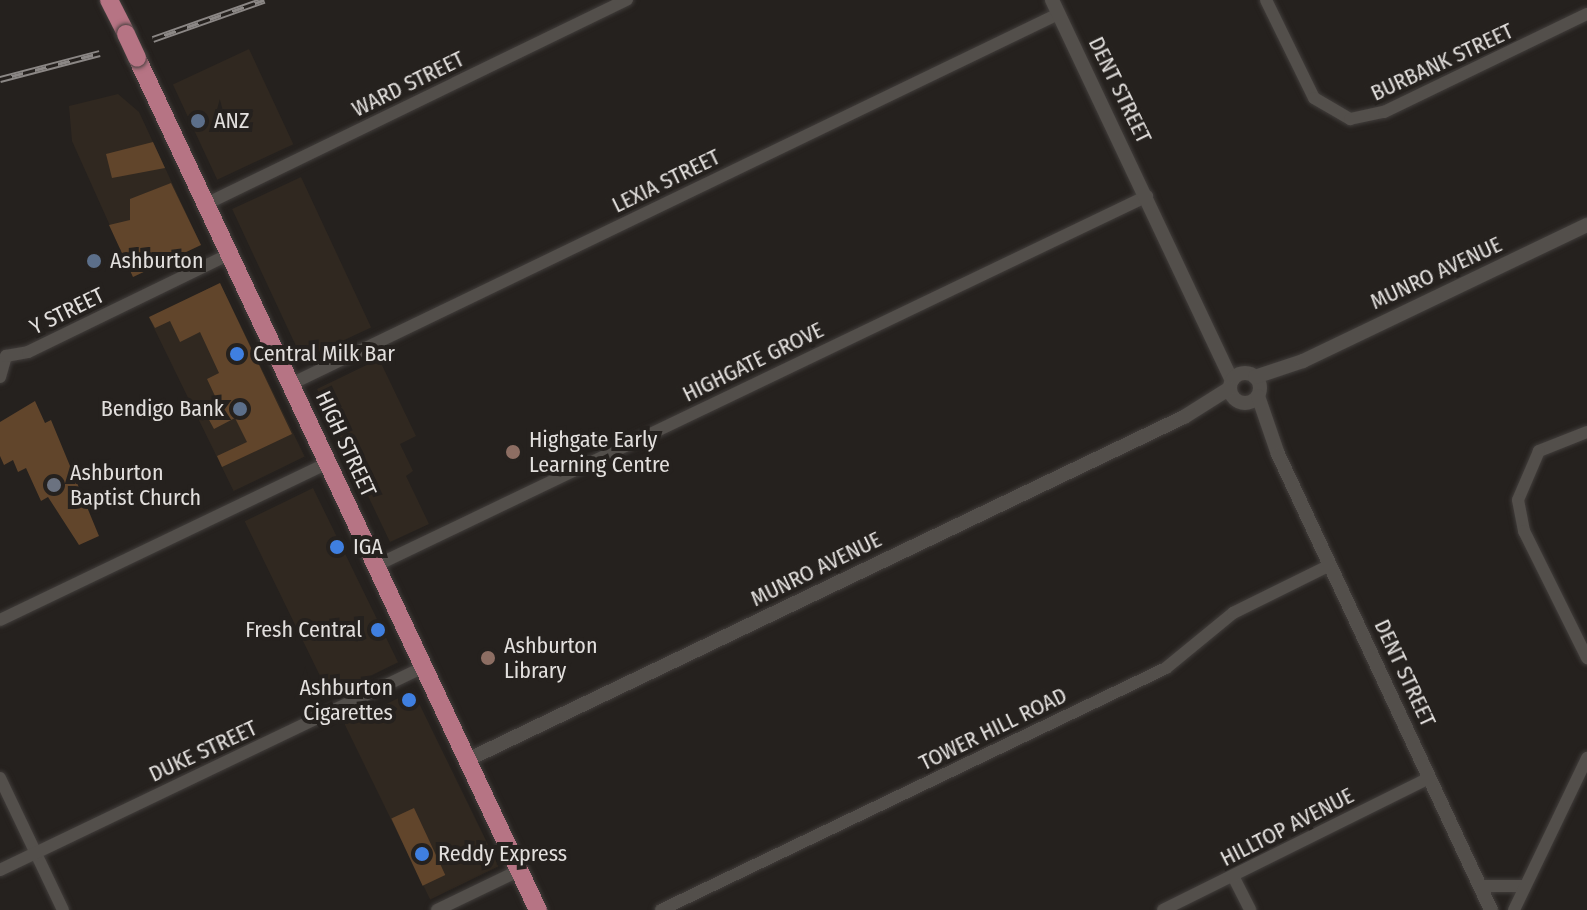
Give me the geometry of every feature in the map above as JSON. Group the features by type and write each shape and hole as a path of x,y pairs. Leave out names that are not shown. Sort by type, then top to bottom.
{"main road":[{"name":"HIGH STREET","path":"110,0 538,910"}],"street":[{"name":"WARD STREET","path":"206,204 627,0"},
{"name":"BURBANK STREET","path":"1266,0 1314,98 1340,117 1372,117 1587,14"},
{"name":"DENT STREET","path":"1055,7 1211,328 1278,454 1491,910"},
{"name":"LEXIA STREET","path":"291,384 1055,7"},
{"name":"HIGHGATE GROVE","path":"377,565 1147,196"},
{"name":"MUNRO AVENUE","path":"467,760 1587,225"},
{"name":"Y STREET","path":"0,377 3,356 28,352 230,254"},
{"path":"1587,432 1539,451 1527,468 1518,509 1587,658"},
{"path":"0,620 328,463"},
{"name":"TOWER HILL ROAD","path":"661,910 1166,668 1233,613 1330,565"},
{"name":"DUKE STREET","path":"0,870 423,667"},
{"path":"1514,910 1587,758"},
{"path":"0,778 63,910"},
{"name":"HILLTOP AVENUE","path":"1163,910 1429,778"},
{"path":"437,910 520,870"},
{"path":"1233,876 1250,910"},
{"path":"1480,886 1525,886"}],"shaded area":[{"path":"249,49 293,144 217,180 173,84"},
{"path":"118,94 139,112 201,245 133,277 72,141 69,106"},
{"path":"301,177 371,327 302,360 232,209"},
{"path":"220,283 305,456 234,491 149,318"},
{"path":"379,359 416,436 400,444 413,471 406,476 429,524 390,542 317,389"},
{"path":"313,488 398,662 330,696 245,521"},
{"path":"413,691 498,866 430,900 345,724"}],"building":[{"path":"153,142 165,168 112,178 106,154"},
{"path":"171,183 201,245 133,277 109,225 130,220 130,199"},
{"path":"220,283 292,434 222,467 217,456 247,442 235,418 214,429 208,418 222,411 207,379 219,373 200,332 180,342 170,321 155,328 149,317"},
{"name":"Ashburton Baptist Church","path":"35,401 45,423 51,420 99,536 79,545 48,497 41,501 26,468 18,472 13,460 4,465 0,456 0,422"},
{"name":"Reddy Express","path":"414,808 445,875 423,886 391,819"}],"railway":[{"path":"153,39 264,0"},
{"path":"0,79 100,53"}],"place":[{"name":"ANZ","path":"198,121"},
{"name":"Ashburton","path":"94,261"},
{"name":"Central Milk Bar","path":"237,354"},
{"name":"Bendigo Bank","path":"240,409"},
{"name":"Highgate Early Learning Centre","path":"513,452"},
{"name":"Ashburton Baptist Church","path":"54,485"},
{"name":"IGA","path":"337,547"},
{"name":"Fresh Central","path":"378,630"},
{"name":"Ashburton Library","path":"488,658"},
{"name":"Ashburton Cigarettes","path":"409,700"},
{"name":"Reddy Express","path":"422,854"}]}
